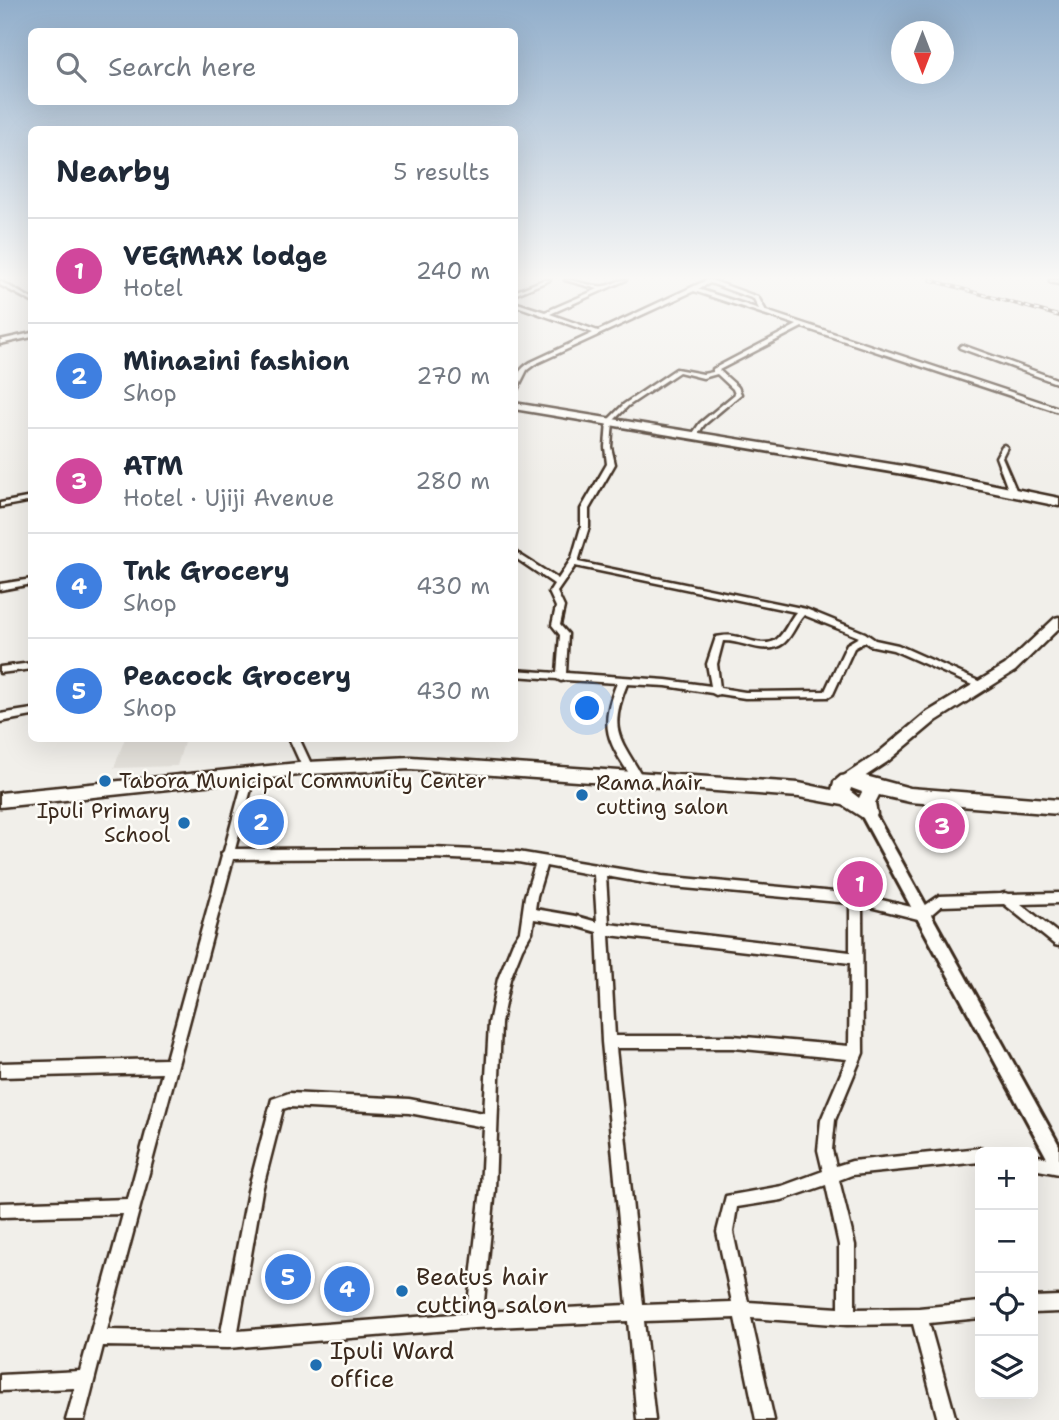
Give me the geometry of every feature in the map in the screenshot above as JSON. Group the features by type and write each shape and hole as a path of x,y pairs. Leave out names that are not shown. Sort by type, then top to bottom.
{"highway":[{"path":"518,407 1056,499"},
{"path":"0,800 308,768 411,763 637,776 800,790 844,789 868,800"},
{"path":"844,789 856,803 910,795 1059,807"}],"main road":[{"path":"844,789 931,717 1010,668 1059,621"},
{"path":"868,800 882,758"}],"street":[{"path":"518,382 524,369 570,346"},
{"path":"561,678 564,634 556,625 560,607 553,592 557,582 573,563 585,527 584,509 611,464 609,424 623,407 678,370 703,376 715,373 763,346"},
{"path":"869,346 1059,410"},
{"path":"962,347 1059,382"},
{"path":"694,436 702,424 738,394 736,388 715,373"},
{"path":"1004,447 999,457 1013,492"},
{"path":"0,505 28,500"},
{"path":"518,556 557,582"},
{"path":"573,563 803,611 877,644 895,647 982,686"},
{"path":"0,587 28,582"},
{"path":"716,692 712,664 719,639 762,645 775,644 783,639 795,618 803,611"},
{"path":"518,673 680,685 716,692 828,694 850,646 865,638"},
{"path":"0,670 28,666"},
{"path":"623,681 611,722 612,737 637,776"},
{"path":"0,718 28,713"},
{"path":"296,742 308,768"},
{"path":"75,1420 250,774"},
{"path":"868,800 922,915 1059,1165"},
{"path":"227,854 432,853 542,860 600,872 806,897 856,899 922,915"},
{"path":"474,1321 488,1189 495,1023 504,979 517,946 526,932 534,884 542,860"},
{"path":"600,872 609,1042 646,1420"},
{"path":"1005,898 1059,941"},
{"path":"922,915 939,901 1059,898"},
{"path":"847,1317 847,1245 825,1150 828,1120 856,1053 856,899"},
{"path":"530,914 576,920 604,929 857,958"},
{"path":"609,1042 733,1042 856,1053"},
{"path":"0,1070 169,1066"},
{"path":"228,1340 255,1191 277,1104 289,1100 385,1104 490,1121"},
{"path":"765,1420 744,1310 725,1232 731,1201 782,1193 832,1173 975,1155"},
{"path":"1038,1163 1059,1165"},
{"path":"0,1210 131,1206"},
{"path":"1038,1306 1059,1304"},
{"path":"97,1338 228,1340 474,1321 637,1313 744,1310 847,1317 919,1316 975,1310"},
{"path":"919,1316 947,1420"},
{"path":"0,1383 86,1379"}],"shaded area":[{"name":"Ipuli Primary School","path":"124,742 184,742 177,766 114,768"}],"place":[{"name":"Tabora Municipal Community Center","path":"105,781"},
{"name":"Rama hair cutting salon","path":"582,795"},
{"name":"Minazini fashion","path":"261,822"},
{"name":"Ipuli Primary School","path":"184,823"},
{"name":"ATM","path":"942,826"},
{"name":"VEGMAX lodge","path":"860,884"},
{"name":"Peacock Grocery","path":"288,1277"},
{"name":"Tnk Grocery","path":"347,1289"},
{"name":"Beatus hair cutting salon","path":"402,1291"},
{"name":"Ipuli Ward office","path":"316,1365"}]}
